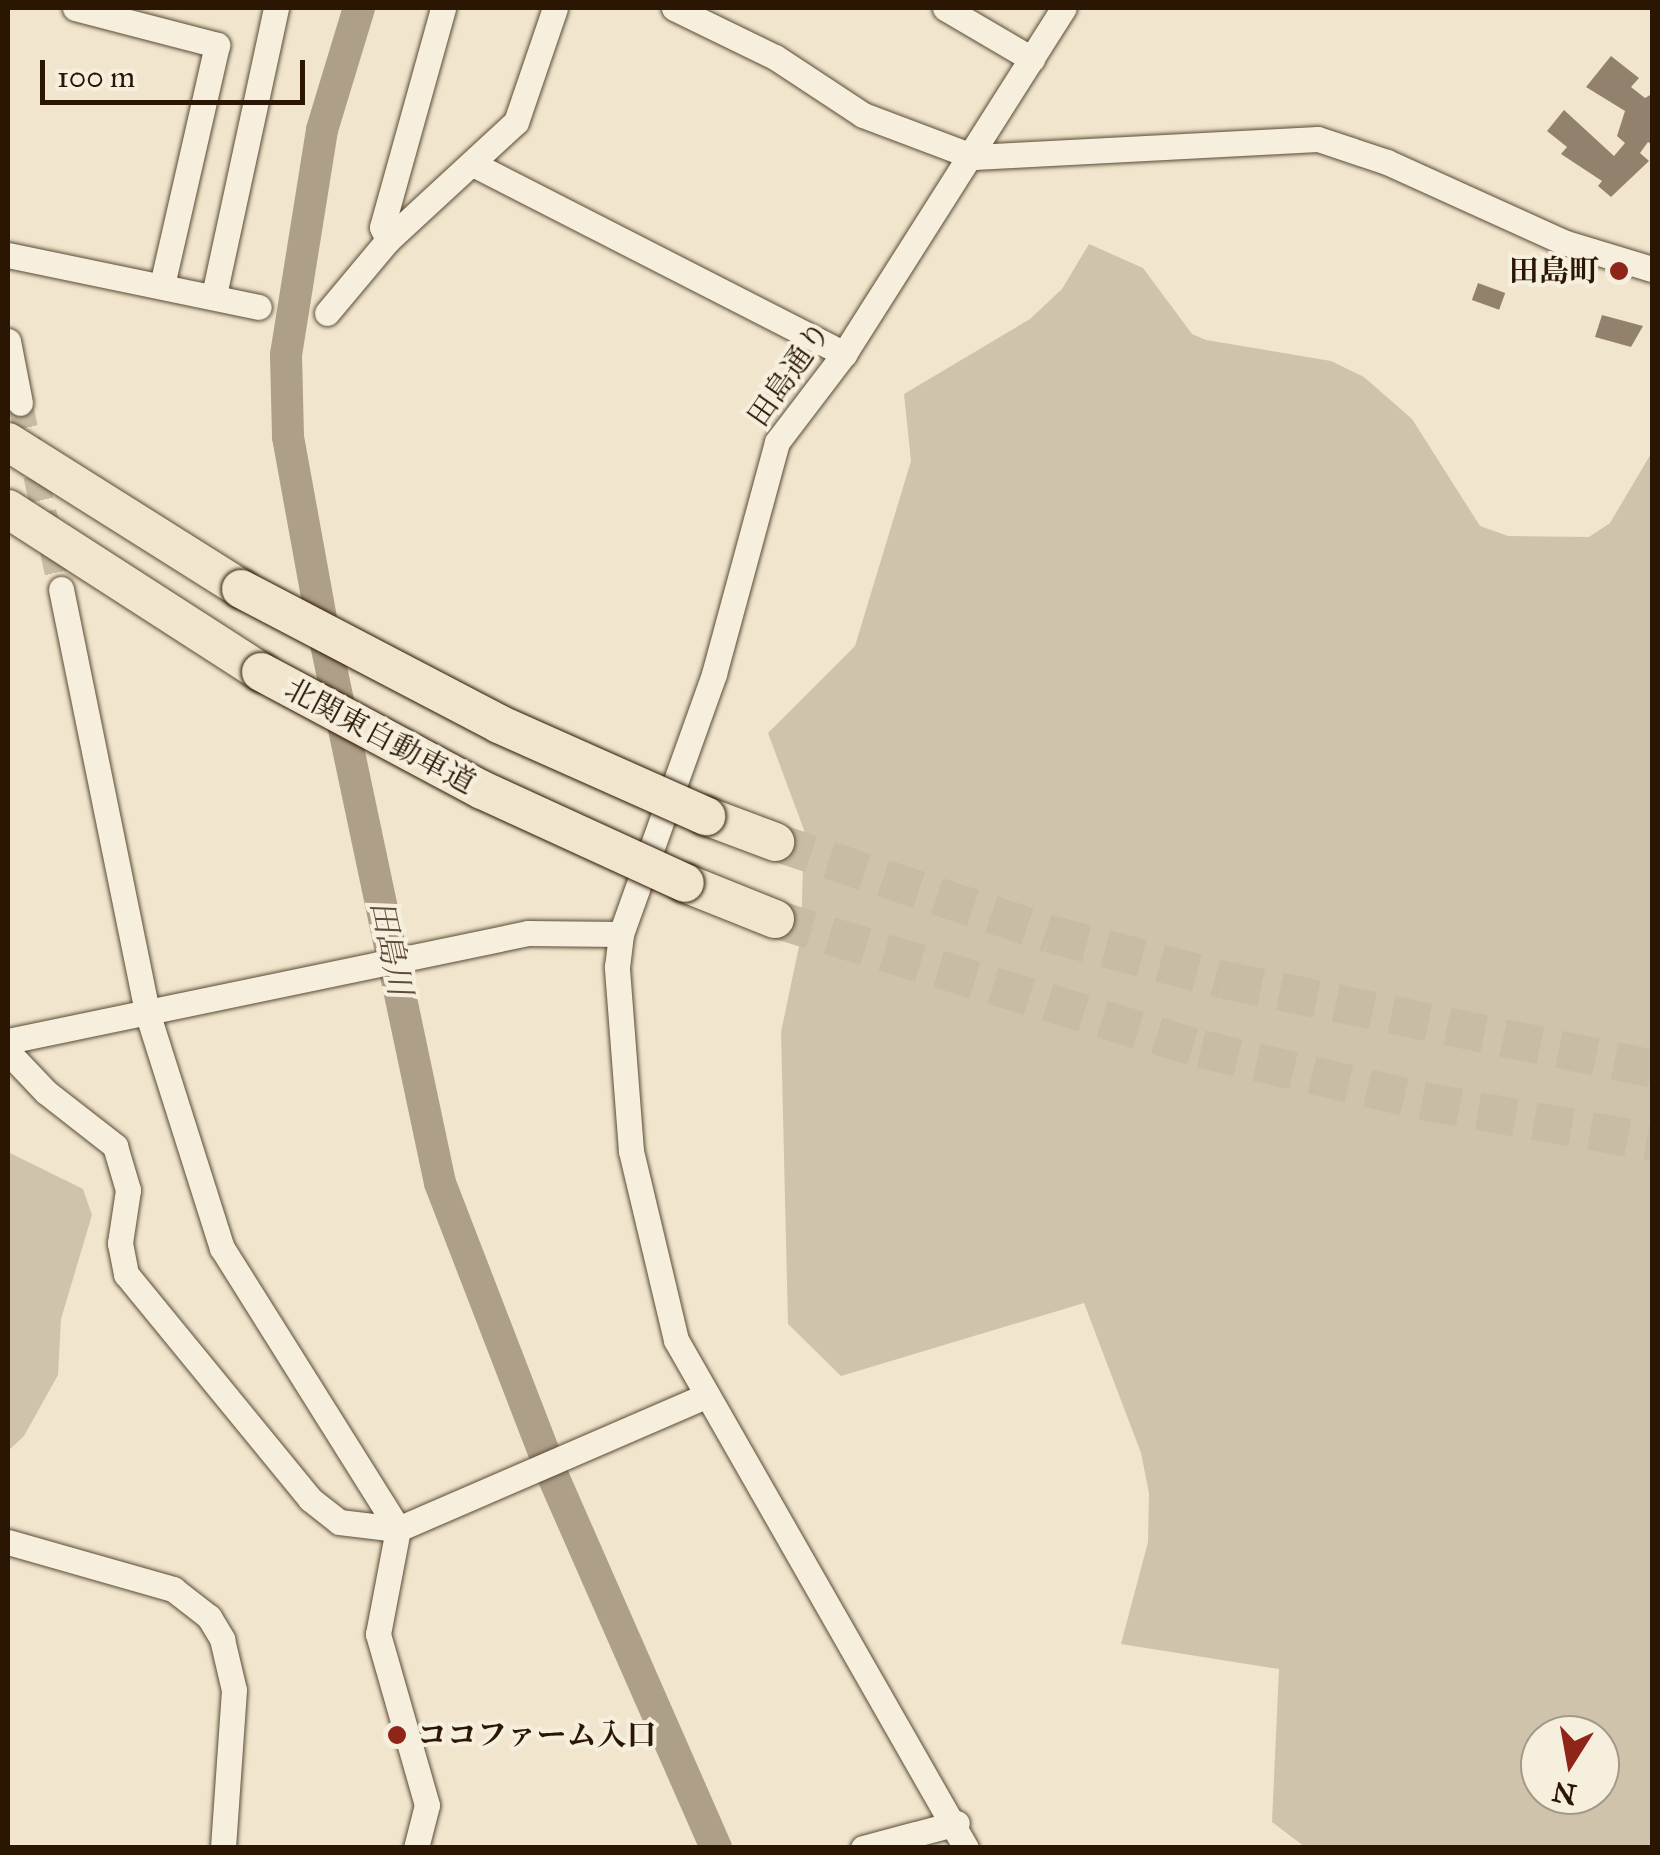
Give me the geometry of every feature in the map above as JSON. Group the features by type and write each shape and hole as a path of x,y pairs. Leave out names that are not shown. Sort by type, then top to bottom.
{"highway":[{"name":"北関東自動車道","path":"8,442 241,588 482,716 706,816 775,842"},
{"name":"北関東自動車道","path":"8,510 261,672 482,790 775,919"}],"street":[{"path":"75,8 216,45 162,286"},
{"path":"214,295 276,8"},
{"path":"388,240 382,227 400,150 443,8"},
{"path":"328,313 388,240 475,165 521,112 555,8"},
{"path":"674,8 774,57 863,115 974,157 1318,140 1387,162 1563,242 1652,269"},
{"name":"田島通り","path":"966,1848 957,1823 706,1396 662,1302 630,1150 617,1002 621,934 714,674 766,468 787,423 844,354 974,157 1064,8"},
{"path":"954,9 1032,59"},
{"path":"475,165 844,354"},
{"path":"8,255 214,295 258,308"},
{"path":"8,341 20,403"},
{"path":"60,589 146,1012 222,1248 398,1528 378,1634 427,1805 416,1848"},
{"path":"8,1041 528,933 621,934"},
{"path":"8,1052 46,1092 115,1146 128,1190 120,1243 126,1274 310,1499 339,1522 398,1528 706,1396"},
{"path":"8,1542 173,1589 209,1618 222,1640 234,1690 223,1848"},
{"path":"863,1848 957,1823"}],"shaded area":[{"path":"1089,244 1143,268 1192,334 1206,340 1331,361 1364,377 1412,419 1480,526 1508,536 1589,537 1610,523 1652,452 1652,1847 1305,1847 1272,1822 1279,1669 1121,1644 1148,1542 1149,1493 1141,1453 1084,1303 841,1376 788,1324 781,1032 801,937 804,830 768,733 855,646 911,461 904,394 1030,319 1062,289"},
{"path":"8,1152 83,1189 92,1215 61,1319 58,1375 24,1436 8,1451"}],"building":[{"path":"1611,56 1639,78 1631,87 1645,98 1652,94 1652,145 1648,142 1640,153 1649,161 1611,197 1598,186 1602,181 1561,154 1567,147 1547,131 1564,110 1614,156 1625,143 1617,136 1625,111 1586,87"},
{"path":"1478,283 1505,293 1499,310 1472,300"},
{"path":"1602,315 1643,326 1631,347 1595,337"}],"waterway":[{"name":"田島川","path":"359,8 322,130 286,355 288,437 322,625 440,1183 552,1474 716,1848"}],"tunnel":[{"path":"20,403 61,589"},
{"path":"775,842 1050,934 1224,980 1652,1069"},
{"path":"775,919 1201,1049 1422,1101 1652,1142"}],"place":[{"name":"田島町","path":"1619,271"},
{"name":"ココファーム入口","path":"397,1735"}]}
